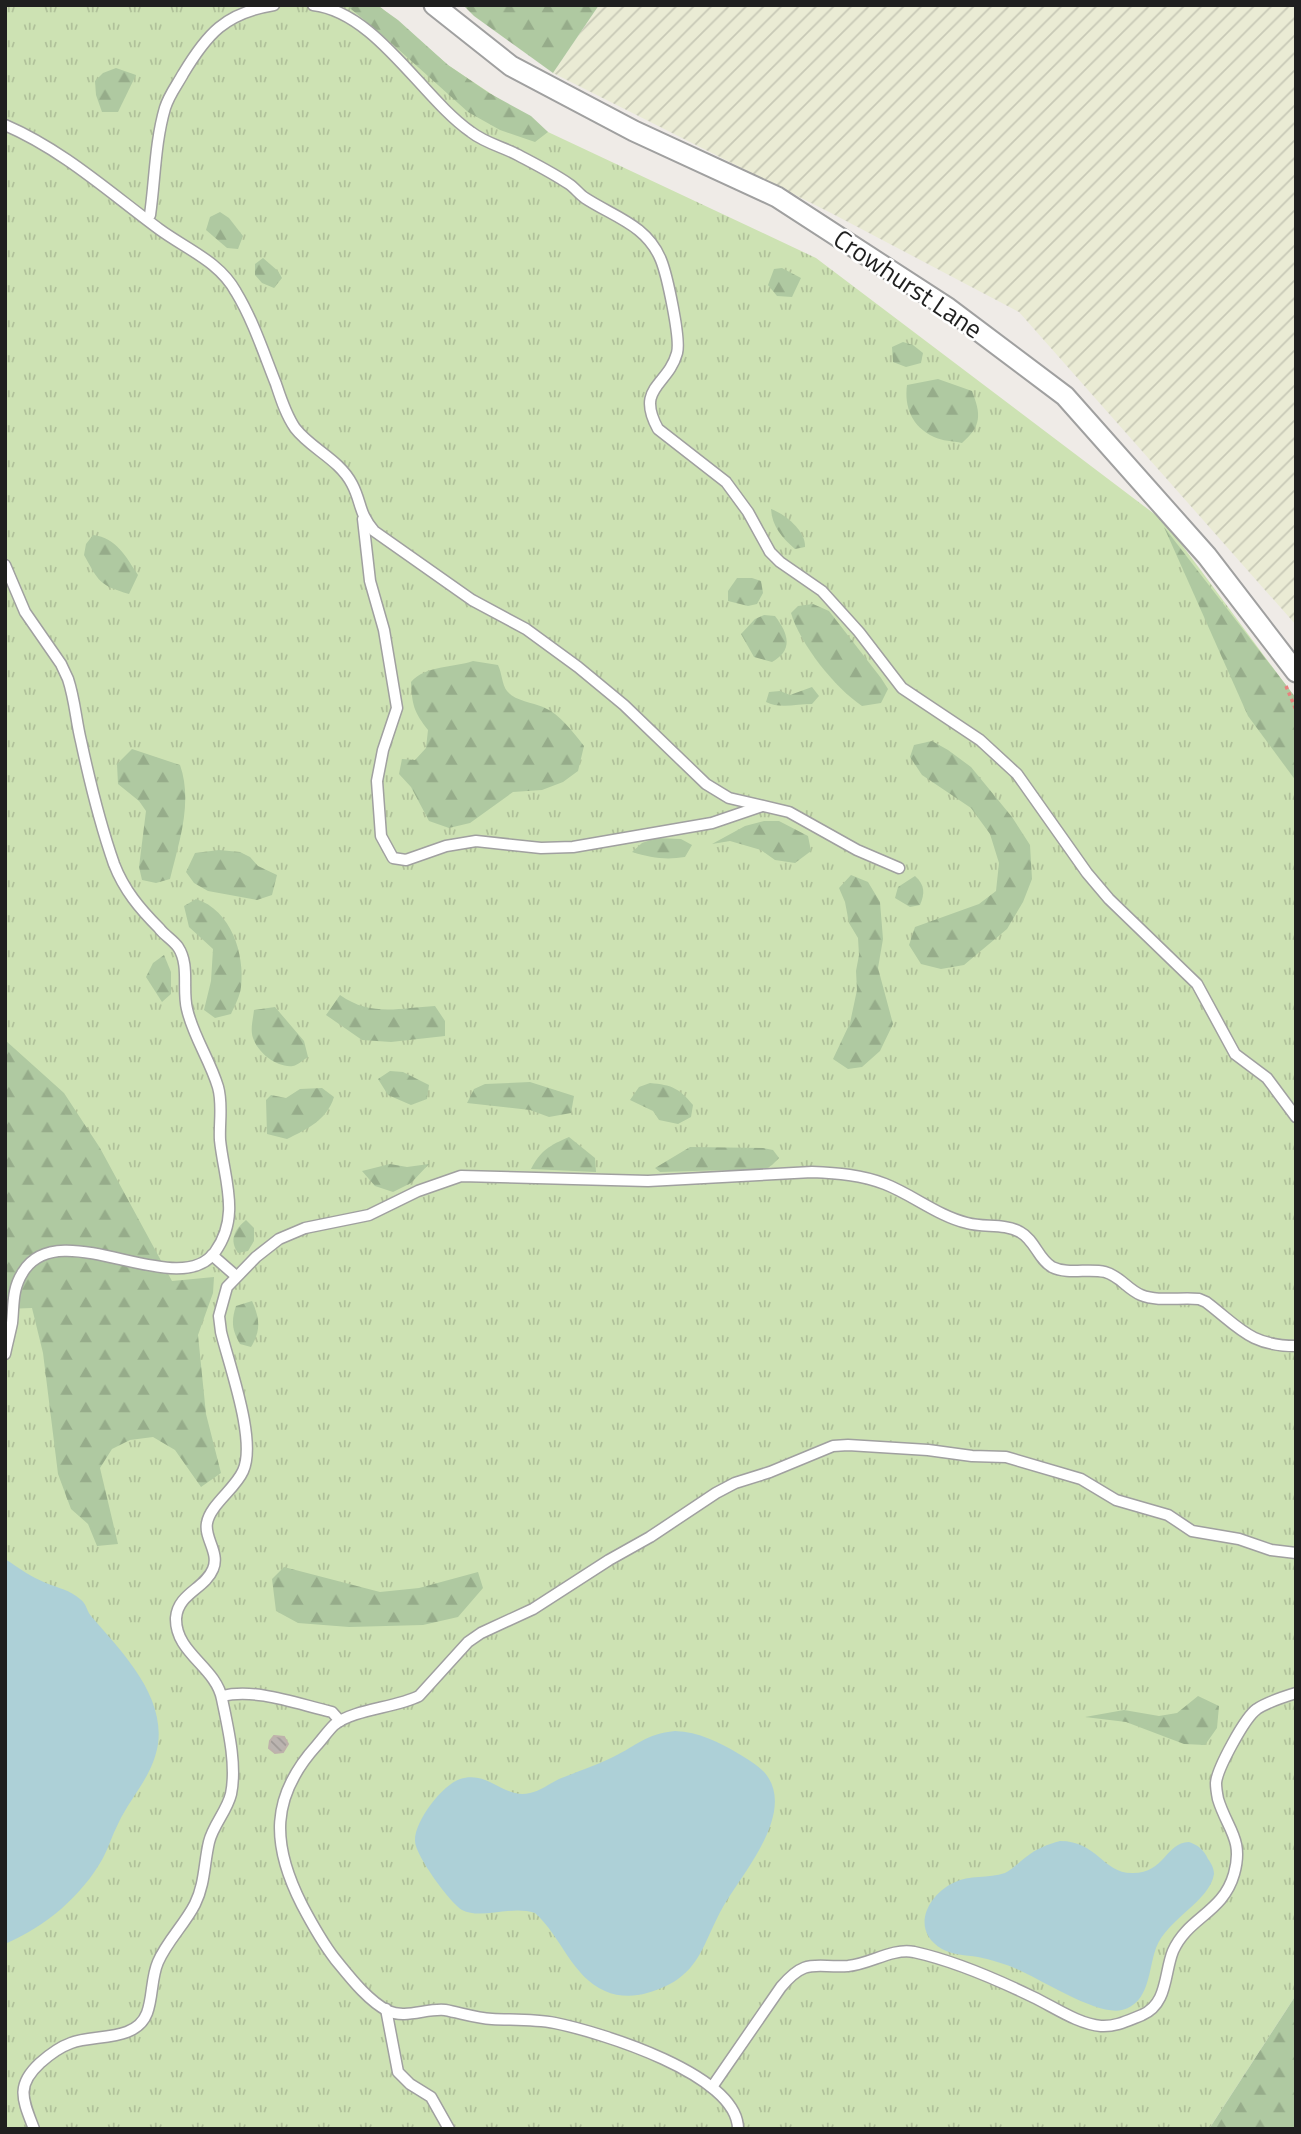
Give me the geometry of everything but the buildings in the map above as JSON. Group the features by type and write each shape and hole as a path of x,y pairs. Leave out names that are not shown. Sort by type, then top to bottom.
{"street":[{"name":"Crowhurst Lane","path":"434,5 511,66 634,131 777,197 948,308 1065,396 1207,556 1296,672"}],"lane":[{"path":"150,215 166,104 195,53 206,38 222,24 253,8 274,5"},
{"path":"313,5 338,11 361,27 415,76 440,106 472,133 554,175 584,197 629,222 649,238 661,260 678,344 671,367 655,387 650,401 658,429 726,482 748,512 769,552 822,591 859,632 902,688 980,740 1017,774 1087,873 1109,899 1197,984 1235,1054 1267,1078 1296,1117"},
{"path":"5,125 80,167 153,225 210,261 225,275 246,312 285,410 295,428 345,474 352,485 363,518 370,581 384,630 397,709 378,768 377,781 381,836 393,858 406,860 446,846 476,841 541,848 573,847 712,823 763,806"},
{"path":"363,518 374,531 400,552 439,575 472,600 526,629 578,667 624,705 706,784 729,798 789,812 857,849 899,868"},
{"path":"5,565 25,612 61,664 68,679 93,791 116,868 125,888 178,946 183,960 186,1007 219,1090 220,1138 230,1195 230,1215 223,1235 212,1255 191,1268 176,1270 68,1251 45,1254 35,1259 23,1271 13,1295 12,1324 5,1354"},
{"path":"34,2129 22,2093 24,2080 31,2071 57,2050 73,2042 117,2035 139,2026 146,2016 157,1964 187,1919 201,1890 209,1842 231,1793 231,1755 222,1696 179,1634 177,1609 183,1599 207,1578 213,1569 215,1559 206,1525 246,1466 247,1440 219,1316 227,1287 256,1257 287,1234 369,1215 427,1187 461,1175 648,1181 837,1173 863,1177 887,1185 968,1224 1018,1231 1031,1240 1044,1261 1053,1267 1065,1271 1096,1270 1109,1273 1142,1296 1199,1299 1252,1338 1272,1345 1296,1346"},
{"path":"212,1255 236,1276"},
{"path":"738,2129 738,2120 733,2109 712,2087 620,2039 553,2023 491,2019 435,2009 401,2013 386,2009 369,1996 324,1944 295,1889 280,1846 280,1812 290,1784 308,1755 340,1721 419,1696 468,1642 481,1633 533,1609 716,1493 735,1483 833,1446 1006,1457 1081,1479 1116,1500 1168,1515 1192,1531 1296,1553"},
{"path":"222,1696 237,1692 252,1694 332,1712 340,1721"},
{"path":"712,2087 781,1987 790,1976 810,1964 860,1965 892,1953 912,1952 987,1976 1087,2023 1112,2026 1155,2007 1162,1993 1177,1942 1221,1901 1229,1890 1235,1872 1237,1839 1218,1797 1216,1783 1220,1770 1247,1719 1257,1709 1296,1693"},
{"path":"386,2009 398,2072 430,2097 449,2129"}],"green space":[{"path":"5,5 378,5 448,65 548,132 816,258 1165,522 1296,699 1296,1995 1209,2129 5,2129"},
{"path":"346,5 377,5 448,65 489,93 531,116 548,132 535,142 500,130 468,112"},
{"path":"463,5 599,5 553,73 474,16"},
{"path":"599,5 1296,5 1296,625 1019,312 831,213 553,73"},
{"path":"116,68 136,75 118,112 102,112 96,95 95,81 103,73"},
{"path":"220,212 229,218 243,236 238,249 227,248 206,230 210,217"},
{"path":"263,258 282,278 274,288 262,283 255,275 255,264"},
{"path":"782,268 801,278 792,297 777,296 768,285 774,269"},
{"path":"903,342 913,345 923,353 921,363 906,367 893,362 892,347"},
{"path":"938,379 972,391 978,419 969,437 962,443 926,433 915,422 908,408 907,385"},
{"path":"771,509 794,524 802,535 805,547 795,549 786,540 778,531"},
{"path":"1164,527 1296,698 1296,781 1248,716"},
{"path":"93,535 115,544 138,575 129,594 106,585 93,571 84,555 86,544"},
{"path":"737,578 761,581 763,593 757,604 748,606 728,601 728,591"},
{"path":"813,604 829,611 881,678 888,689 881,703 862,706 841,688 810,651 791,613 798,606"},
{"path":"764,615 775,616 786,635 784,652 772,662 754,657 741,634 755,619"},
{"path":"473,661 498,665 504,686 510,694 555,714 584,746 578,771 563,782 542,790 513,792 470,823 449,828 429,821 411,787 399,774 402,759 415,760 426,748 428,730 415,708 411,682 432,670"},
{"path":"812,687 819,696 812,704 782,706 766,702 769,692 780,691 790,695"},
{"path":"932,741 971,767 1012,817 1030,845 1032,879 1023,902 1007,929 964,965 941,969 921,964 909,945 915,927 979,904 996,891 999,863 990,834 971,808 922,775 910,757 914,745"},
{"path":"132,749 180,765 184,779 185,808 170,879 156,883 142,880 139,867 146,811 139,801 118,784 117,764"},
{"path":"764,821 779,821 808,836 811,851 795,863 775,860 761,850 730,841 712,844 745,826"},
{"path":"656,838 681,839 692,845 685,857 678,858 659,858 632,852 642,843"},
{"path":"219,850 240,852 250,857 258,866 277,875 272,895 257,900 208,891 194,883 186,872 195,853"},
{"path":"851,875 868,882 880,902 883,939 878,968 893,1024 880,1051 862,1067 848,1069 833,1059 850,1023 857,990 858,938 849,923 839,888"},
{"path":"915,876 922,886 923,897 920,905 910,907 895,898 898,887"},
{"path":"196,899 208,905 227,923 241,961 241,987 236,1004 231,1014 215,1018 204,1010 211,981 213,949 189,927 184,906"},
{"path":"164,955 171,972 171,994 162,1002 146,977 153,963"},
{"path":"340,995 374,1009 435,1006 445,1021 445,1036 391,1042 362,1040 326,1015"},
{"path":"275,1007 304,1041 308,1057 295,1065 281,1065 255,1044 252,1028 254,1010"},
{"path":"5,1040 64,1093 100,1148 172,1281 214,1277 213,1293 198,1335 206,1414 221,1473 201,1487 175,1450 153,1437 130,1440 112,1449 100,1468 118,1544 97,1546 88,1524 71,1509 58,1474 43,1353 32,1308 5,1309"},
{"path":"390,1071 403,1072 429,1085 427,1099 411,1105 388,1095 378,1079"},
{"path":"530,1082 574,1096 571,1113 549,1117 530,1110 467,1103 474,1089 485,1084"},
{"path":"650,1083 670,1086 683,1095 693,1105 691,1117 678,1124 659,1120 653,1111 630,1100 639,1087"},
{"path":"322,1088 334,1097 321,1118 287,1139 267,1134 266,1100 271,1095 286,1098 300,1089"},
{"path":"569,1137 595,1158 596,1172 531,1169 546,1149"},
{"path":"690,1147 763,1148 773,1150 779,1158 755,1176 727,1170 660,1172 655,1168"},
{"path":"390,1164 407,1167 429,1164 411,1183 393,1192 375,1186 362,1171"},
{"path":"246,1220 254,1228 254,1241 248,1251 238,1253 233,1239"},
{"path":"252,1301 258,1324 251,1347 240,1344 233,1321 236,1306"},
{"path":"284,1567 380,1592 419,1588 478,1572 483,1588 458,1617 423,1625 349,1627 298,1623 276,1611 272,1579"},
{"path":"1198,1696 1219,1706 1217,1728 1205,1745 1184,1744 1126,1722 1085,1717 1124,1710 1159,1716 1177,1713"},
{"path":"1296,1995 1296,2129 1209,2129"}],"water":[{"path":"5,1559 35,1578 68,1591 82,1601 91,1616 127,1658 148,1690 155,1708 158,1744 141,1786 123,1814 94,1872 61,1909 35,1928 5,1944"},
{"path":"675,1731 708,1738 756,1765 765,1773 773,1787 775,1803 766,1837 729,1897 699,1955 691,1967 666,1986 631,1996 605,1991 594,1985 575,1966 535,1913 516,1911 478,1914 462,1910 442,1889 421,1857 415,1841 419,1824 438,1796 460,1779 480,1778 513,1792 530,1793 606,1760 649,1737"},
{"path":"1060,1841 1083,1846 1114,1868 1133,1873 1152,1868 1175,1847 1189,1842 1203,1850 1213,1868 1211,1884 1205,1893 1161,1938 1143,1993 1131,2006 1122,2010 1100,2008 1086,2003 1001,1963 946,1951 932,1941 927,1933 926,1914 936,1896 944,1889 966,1878 1005,1873 1034,1852"}]}
